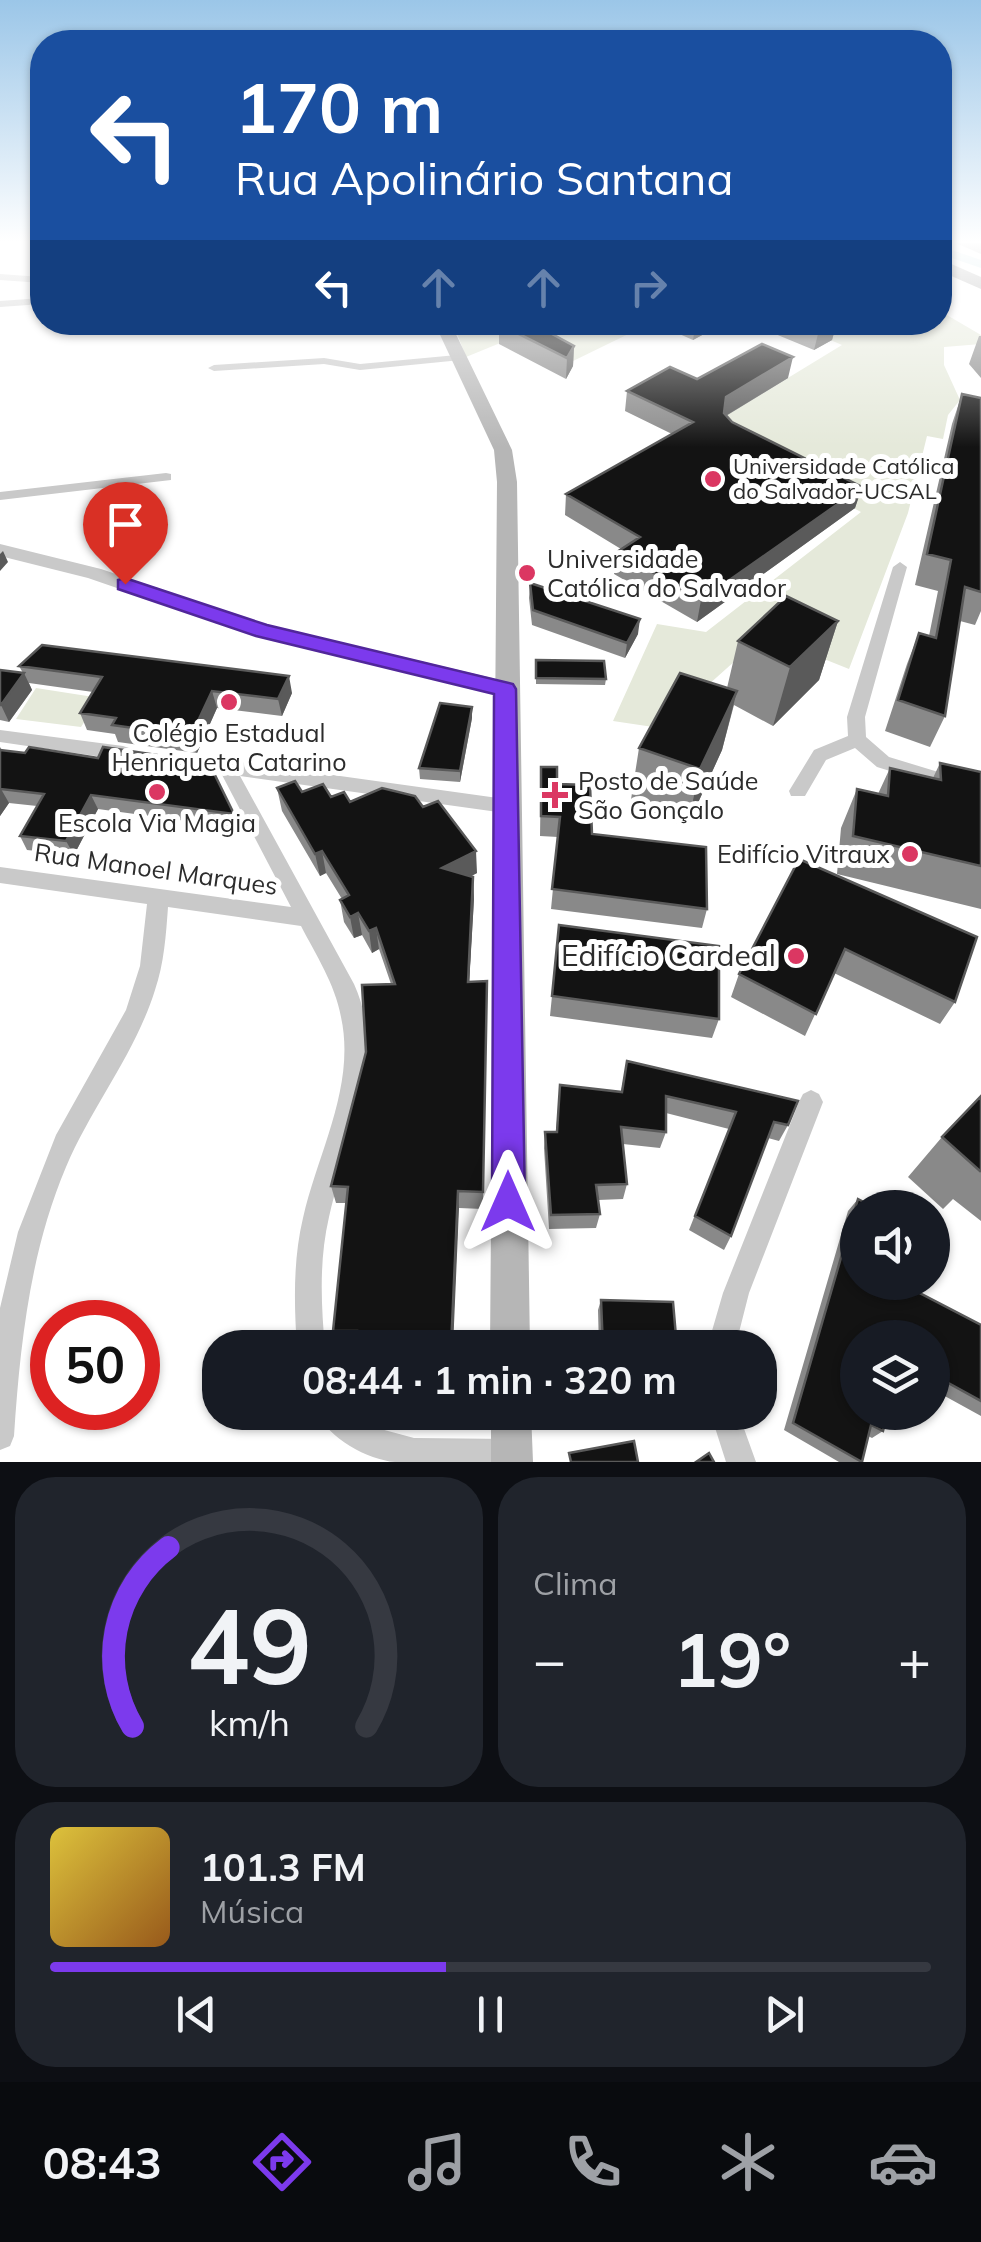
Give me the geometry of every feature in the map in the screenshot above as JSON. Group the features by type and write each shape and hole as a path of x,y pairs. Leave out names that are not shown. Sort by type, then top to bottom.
{"main road":[{"path":"447,335 503,450 509,516 505,689 510,1330"},
{"path":"511,1430 512,1458"}],"street":[{"path":"214,368 324,361 360,367 457,358"},
{"path":"0,496 166,477"},
{"path":"0,550 94,573 263,631 505,689"},
{"path":"900,567 856,717 858,740 883,762 981,791"},
{"path":"0,736 506,806"},
{"path":"798,790 820,755 858,740"},
{"path":"227,768 346,991 357,1022 353,1089 308,1265 310,1330"},
{"name":"Rua Manoel Marques","path":"0,875 305,918"},
{"path":"0,1436 8,1330 22,1261 54,1165 130,1027 145,990 158,898"},
{"path":"726,1330 736,1292 810,1102"},
{"path":"350,1430 362,1442 387,1450 512,1458"},
{"path":"730,1430 741,1462"}],"shaded area":[{"path":"952,318 981,335 981,344 944,347 944,365 960,400 948,415 943,439 927,436 908,513 849,669 764,635 660,728 613,721 657,624 706,632 861,512 728,443 722,418 842,345 819,335 952,335"},
{"path":"458,335 520,335 466,357"},
{"path":"524,335 626,335 571,362"},
{"path":"36,688 100,698 81,727 16,719"}],"building":[{"path":"521,335 554,335 574,346 567,358"},
{"name":"Universidade Católica do Salvador-UCSAL","path":"762,344 793,357 726,397 724,413 732,422 862,487 701,600 617,552 640,537 566,494 693,422 627,391 670,367 697,379"},
{"path":"962,394 981,398 981,592 965,587 945,716 898,700 919,633 936,638 951,560 927,554"},
{"path":"530,583 640,619 627,643 533,610"},
{"path":"786,596 838,621 790,667 738,641"},
{"path":"42,645 289,676 278,699 212,691 191,736 112,725 116,718 80,713 102,677 19,666"},
{"path":"536,660 604,661 606,679 536,678"},
{"path":"0,670 24,673 1,705 0,705"},
{"path":"680,673 737,691 700,769 639,748"},
{"path":"440,703 472,707 460,771 419,768"},
{"path":"29,747 98,758 103,747 209,763 234,814 91,795 66,841 20,836 44,794 0,790 0,750 25,753"},
{"path":"940,763 981,772 981,866 853,836 857,789 888,796 890,768 941,780"},
{"path":"541,767 557,767 557,784 590,785 592,834 706,847 707,909 552,889 560,817 541,816"},
{"path":"295,781 302,792 323,784 331,797 344,792 350,802 382,788 415,796 423,807 438,801 476,851 442,868 473,877 468,982 487,981 483,1192 458,1191 452,1330 333,1330 348,1187 331,1186 366,1052 362,985 395,984 376,928 369,931 358,913 350,917 340,900 349,895 322,851 315,854 277,788"},
{"path":"799,859 977,937 955,1002 845,949 816,1014 739,974"},
{"path":"559,925 719,946 719,1019 552,996"},
{"path":"627,1061 798,1101 788,1125 774,1122 731,1236 695,1216 736,1112 666,1096 666,1132 621,1127 627,1184 596,1185 600,1214 551,1215 545,1132 557,1132 560,1085 622,1092"},
{"path":"981,1096 981,1170 980,1171 942,1137"},
{"path":"840,1261 840,1300 933,1300 981,1325 981,1401 950,1384 950,1320 840,1320 840,1430 870,1430 862,1462 793,1423"},
{"path":"601,1300 673,1302 675,1330 602,1330"},
{"path":"634,1441 638,1462 571,1462 569,1453"},
{"path":"709,1453 714,1462 696,1462"}],"place":[{"name":"Universidade Católica do Salvador-UCSAL","path":"713,479"},
{"name":"Universidade Católica do Salvador","path":"527,573"},
{"name":"Colégio Estadual Henriqueta Catarino","path":"229,702"},
{"name":"Escola Via Magia","path":"157,792"},
{"name":"Posto de Saúde São Gonçalo","path":"555,795"},
{"name":"Edifício Vitraux","path":"910,854"},
{"name":"Edifício Cardeal","path":"796,956"}],"route":[{"path":"125,584 263,631 505,689 508,1202"}]}
